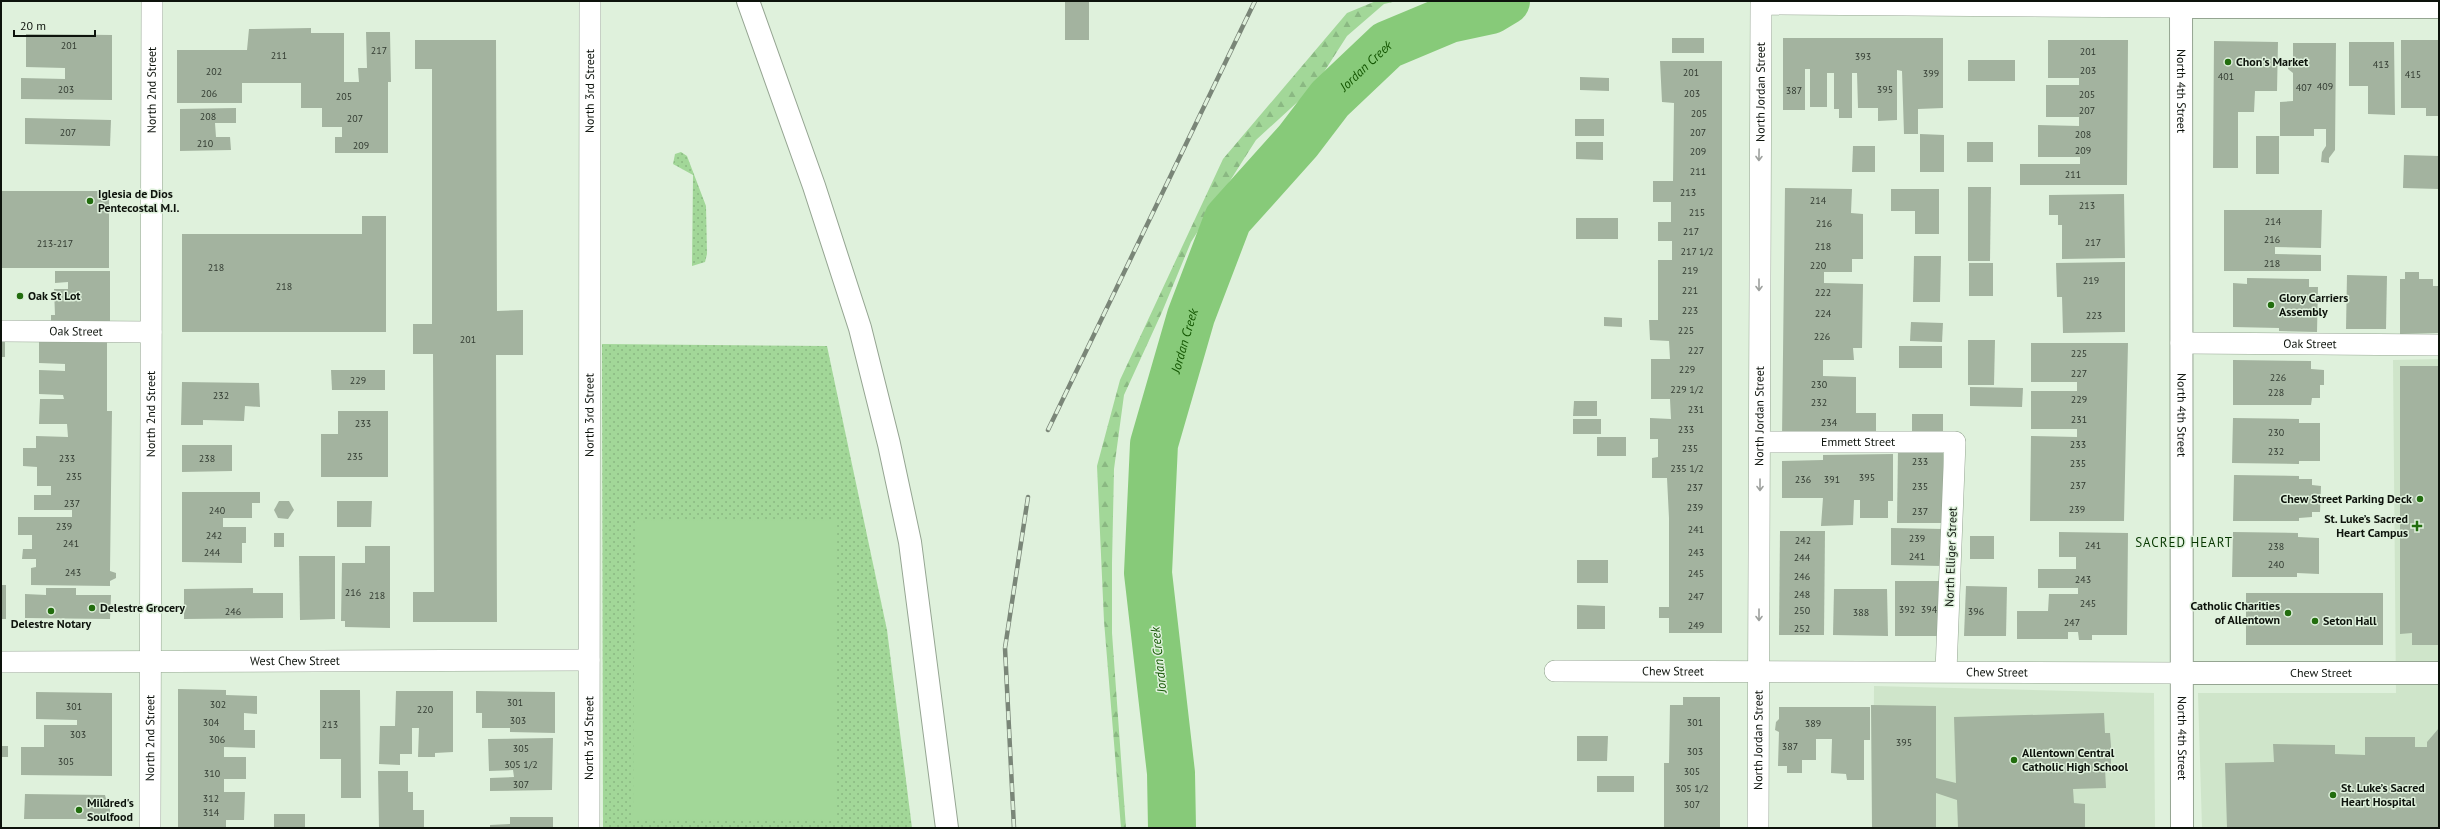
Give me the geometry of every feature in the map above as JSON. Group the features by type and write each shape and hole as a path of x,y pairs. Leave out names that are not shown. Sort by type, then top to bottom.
{"street":[{"name":"North 2nd Street","path":"150,828 152,1"},
{"name":"North 3rd Street","path":"589,828 590,1"},
{"path":"748,1 814,186 860,328 889,444 910,542 947,828"},
{"name":"North Jordan Street","path":"1758,828 1761,4 2181,4"},
{"path":"2181,4 2439,7"},
{"name":"North 4th Street","path":"2181,4 2182,828"},
{"name":"Oak Street","path":"1,331 152,332"},
{"name":"Oak Street","path":"2181,343 2439,345"},
{"name":"Emmett Street","path":"1760,442 1955,442"},
{"name":"North Elliger Street","path":"1946,671 1955,442"},
{"name":"West Chew Street","path":"1,662 590,660"},
{"name":"Chew Street","path":"1555,671 1946,671 2439,674"}],"shaded area":[{"name":"St. Luke’s Sacred Heart Campus","path":"2439,359 2439,828 2202,828 2198,693 2396,693 2393,360"},
{"name":"Allentown Central Catholic High School","path":"1874,686 2154,693 2155,828 1873,828"}],"green space":[{"path":"1376,1 1397,1 1384,4 1347,36 1315,86 1256,140 1191,242 1162,312 1124,395 1114,469 1112,563 1112,633 1126,828 1121,828 1104,621 1097,466 1120,380 1223,159 1347,13"},
{"path":"681,152 687,156 706,206 707,254 705,262 692,266 693,175 673,164 675,154"},
{"path":"602,344 827,346 887,630 912,828 603,828"},
{"path":"635,520 837,521 836,820 633,819"}],"building":[{"path":"1065,1 1089,1 1089,40 1065,40"},
{"path":"311,28 311,33 344,33 344,82 359,82 358,68 367,68 366,32 390,32 391,82 388,82 388,153 335,153 335,137 342,137 342,127 322,127 322,108 301,108 301,83 242,83 242,103 177,103 177,50 247,50 249,29"},
{"path":"26,34 112,35 112,100 21,99 21,78 65,79 65,68 26,67"},
{"path":"1672,38 1704,38 1704,53 1672,53"},
{"path":"1783,38 1943,38 1943,108 1918,109 1918,134 1904,134 1902,71 1897,70 1897,120 1878,121 1878,108 1858,108 1857,73 1852,73 1852,118 1839,118 1839,109 1834,109 1834,73 1827,73 1827,107 1810,107 1810,69 1805,69 1805,110 1783,110"},
{"path":"415,40 496,40 497,311 523,310 523,355 496,355 497,622 413,622 413,592 434,592 433,354 413,354 413,324 432,324 432,69 415,69"},
{"path":"2048,40 2128,40 2127,185 2020,185 2020,164 2080,164 2080,157 2038,157 2038,125 2079,126 2079,117 2046,117 2046,85 2079,85 2079,78 2048,78"},
{"path":"2401,40 2439,40 2439,116 2426,116 2426,108 2401,108"},
{"path":"2214,41 2278,42 2277,91 2255,91 2254,112 2238,112 2238,168 2213,168"},
{"path":"2349,42 2394,42 2395,115 2368,114 2368,86 2349,86"},
{"path":"2293,43 2336,43 2335,150 2329,158 2329,163 2321,162 2322,152 2326,146 2326,129 2314,129 2314,136 2280,136 2280,102 2293,101 2293,73 2288,69 2288,63 2293,59"},
{"path":"1968,60 2015,60 2015,81 1968,81"},
{"path":"1660,61 1722,61 1722,633 1669,633 1669,618 1659,618 1659,607 1669,607 1669,518 1667,478 1652,478 1652,458 1658,457 1658,439 1650,439 1650,418 1671,419 1670,399 1651,399 1651,359 1670,359 1669,341 1650,340 1649,320 1658,320 1658,260 1672,260 1672,241 1658,241 1658,222 1671,222 1671,202 1653,202 1653,181 1673,181 1674,103 1662,102"},
{"path":"1580,77 1609,78 1609,91 1580,90"},
{"path":"236,108 236,123 215,123 216,137 230,137 231,150 180,151 180,109"},
{"path":"25,118 111,120 110,146 25,144"},
{"path":"1575,119 1604,119 1604,136 1575,136"},
{"path":"1920,134 1944,135 1944,172 1920,172"},
{"path":"2256,136 2279,136 2279,174 2256,174"},
{"path":"1576,142 1603,142 1603,160 1576,159"},
{"path":"1967,142 1993,142 1993,162 1967,162"},
{"path":"1853,146 1875,146 1875,172 1852,172"},
{"path":"2404,155 2439,156 2439,189 2403,188"},
{"path":"1968,187 1991,187 1990,261 1968,261"},
{"path":"1785,188 1852,189 1851,213 1863,214 1863,259 1852,259 1852,272 1824,272 1824,283 1863,284 1862,348 1853,348 1854,360 1823,360 1823,376 1856,377 1856,413 1876,413 1876,431 1851,431 1851,438 1782,437"},
{"path":"1891,189 1939,189 1939,234 1915,234 1915,211 1891,211"},
{"path":"1,191 109,191 109,268 1,268"},
{"path":"2124,194 2125,258 2062,259 2062,225 2058,225 2058,215 2049,215 2049,195"},
{"path":"2224,210 2322,210 2321,248 2275,247 2275,254 2321,255 2321,271 2224,271"},
{"path":"362,216 386,216 386,332 182,332 182,234 362,234"},
{"path":"1576,218 1618,218 1618,239 1576,239"},
{"path":"1914,256 1941,256 1940,302 1913,302"},
{"path":"2125,262 2125,332 2063,333 2062,297 2057,297 2056,263"},
{"path":"1969,263 1993,263 1993,296 1969,296"},
{"path":"55,271 110,271 110,321 51,321 51,315 55,315 54,289 68,289 68,282 55,283"},
{"path":"2405,272 2419,272 2419,279 2433,279 2433,286 2439,286 2439,333 2400,334 2400,279 2405,279"},
{"path":"2347,275 2387,276 2386,329 2346,329"},
{"path":"2247,278 2309,279 2309,287 2318,287 2317,332 2279,331 2279,328 2233,327 2233,283 2247,284"},
{"path":"1604,317 1622,318 1622,327 1604,326"},
{"path":"1911,322 1943,323 1942,342 1910,341"},
{"path":"39,338 107,338 107,411 112,411 110,571 116,573 116,578 110,581 110,586 31,585 31,568 36,567 36,559 22,559 23,549 32,549 32,535 18,535 18,517 72,517 72,510 34,510 34,495 51,495 51,486 37,486 37,467 23,466 23,448 36,448 36,436 68,437 67,424 39,424 40,399 64,399 63,395 39,394 39,370 65,371 65,364 39,363"},
{"path":"1968,340 1995,340 1994,385 1968,385"},
{"path":"1,342 5,342 5,357 1,357"},
{"path":"2031,343 2128,343 2124,521 2030,521 2031,436 2077,437 2077,429 2031,429 2031,391 2077,391 2077,382 2031,382"},
{"path":"1899,346 1942,346 1942,368 1899,368"},
{"path":"2233,360 2311,361 2311,369 2324,370 2324,385 2320,385 2320,398 2312,398 2311,405 2233,405"},
{"name":"Chew Street Parking Deck","path":"2400,366 2439,366 2439,645 2412,645 2412,633 2400,634"},
{"path":"331,370 385,370 385,390 332,390"},
{"path":"182,382 259,383 260,407 245,406 244,421 203,420 203,425 181,425"},
{"path":"1970,387 2023,388 2022,407 1970,406"},
{"path":"1574,401 1597,401 1597,416 1573,416"},
{"path":"338,411 388,411 388,477 321,477 321,434 338,434"},
{"path":"1912,414 1943,414 1943,436 1912,436"},
{"path":"2233,418 2299,419 2299,423 2320,423 2320,461 2299,461 2299,464 2232,463"},
{"path":"1573,419 1601,419 1601,434 1573,434"},
{"path":"1597,437 1626,437 1626,456 1597,456"},
{"path":"182,445 232,445 232,471 182,472"},
{"path":"1898,449 1943,449 1943,523 1897,523"},
{"path":"1893,454 1893,501 1888,501 1888,518 1860,518 1860,500 1854,500 1853,525 1821,526 1823,498 1782,498 1782,461 1823,460 1823,455"},
{"path":"2234,475 2299,476 2299,479 2312,479 2312,485 2321,486 2320,512 2312,512 2312,517 2299,518 2299,521 2233,521"},
{"path":"182,492 260,492 260,503 252,503 252,518 223,518 223,527 246,527 246,543 242,543 242,563 182,562"},
{"path":"279,501 289,501 294,510 288,519 278,518 274,510"},
{"path":"337,501 372,501 371,527 337,527"},
{"path":"1891,528 1943,529 1942,566 1891,565"},
{"path":"1780,531 1825,531 1824,635 1779,635"},
{"path":"2059,532 2128,533 2127,635 2092,635 2092,640 2079,640 2078,632 2068,632 2068,639 2017,639 2017,611 2048,611 2049,594 2078,594 2078,588 2038,588 2038,569 2076,569 2076,557 2059,557"},
{"path":"2233,532 2298,533 2298,537 2319,538 2319,574 2297,573 2297,577 2232,577"},
{"path":"274,533 284,533 284,547 274,547"},
{"path":"1970,536 1994,536 1994,559 1970,559"},
{"path":"365,546 390,546 390,628 345,627 345,621 341,621 342,563 365,563"},
{"path":"299,556 335,556 335,619 300,620"},
{"path":"1577,560 1608,560 1608,583 1577,583"},
{"path":"1895,581 1940,581 1940,636 1895,636"},
{"path":"1,585 6,585 6,619 1,619"},
{"path":"1966,586 2007,587 2006,636 1964,636"},
{"path":"46,588 76,588 76,595 111,595 110,619 25,618 25,594 46,595"},
{"path":"253,588 253,593 283,593 283,618 184,619 184,589"},
{"path":"1834,589 1887,589 1888,636 1833,635"},
{"name":"Seton Hall","path":"2246,593 2383,593 2383,645 2246,645"},
{"path":"1577,605 1605,606 1605,629 1577,629"},
{"path":"178,689 226,690 226,695 257,696 257,714 244,713 244,730 255,730 255,748 224,747 224,757 246,757 246,779 224,779 224,792 245,792 244,820 226,820 226,828 178,828"},
{"path":"320,690 360,690 361,798 341,798 341,759 320,759"},
{"path":"396,691 453,691 453,752 435,753 435,757 418,757 419,728 412,728 412,754 400,754 400,765 379,764 380,726 395,726"},
{"path":"476,691 555,692 555,733 510,732 510,728 482,728 482,713 476,713"},
{"path":"36,692 112,693 112,776 21,775 21,747 44,747 44,725 77,725 77,720 36,719"},
{"path":"1683,697 1720,697 1720,828 1664,828 1664,763 1669,763 1670,705 1683,705"},
{"name":"Allentown Central Catholic High School","path":"1871,705 1936,706 1936,778 1956,783 1954,717 2104,713 2105,733 2110,733 2111,746 2111,768 2105,768 2106,788 2073,789 2074,803 2085,804 2085,828 1958,828 1957,800 1936,793 1936,828 1872,828"},
{"path":"1779,707 1870,707 1870,740 1864,740 1864,780 1847,780 1846,774 1831,773 1832,739 1816,739 1816,760 1802,760 1802,773 1787,773 1787,766 1778,766 1779,732 1775,730 1776,722 1779,719"},
{"name":"St. Luke’s Sacred Heart Hospital","path":"2439,728 2439,828 2227,828 2225,763 2274,762 2273,744 2335,745 2335,754 2365,755 2365,737 2415,737 2415,747 2427,747 2427,742"},
{"path":"1577,736 1608,736 1607,761 1577,761"},
{"path":"553,738 552,790 490,791 490,778 514,777 513,770 489,771 488,739"},
{"path":"1,746 8,746 8,757 1,757"},
{"path":"378,771 408,771 408,792 413,792 413,810 424,810 424,828 379,828"},
{"path":"1597,776 1634,776 1634,792 1597,792"},
{"path":"25,794 105,795 106,799 110,799 110,819 24,819"},
{"path":"274,814 305,814 305,828 274,828"},
{"path":"510,817 553,817 553,828 490,828 490,825 510,824"}],"waterway":[{"name":"Jordan Creek","path":"1172,828 1171,773 1148,573 1154,444 1191,316 1228,219 1298,141 1330,99 1387,45 1449,19 1491,10 1506,1"}],"railway":[{"path":"1048,430 1255,1"},
{"path":"1014,828 1005,648 1028,497"}],"place":[{"name":"Chon's Market","path":"2228,62"},
{"name":"Iglesia de Dios Pentecostal M.I.","path":"90,201"},
{"name":"Oak St Lot","path":"20,296"},
{"name":"Glory Carriers Assembly","path":"2271,305"},
{"name":"Chew Street Parking Deck","path":"2420,499"},
{"name":"St. Luke’s Sacred Heart Campus","path":"2417,526"},
{"name":"Delestre Grocery","path":"92,608"},
{"name":"Delestre Notary","path":"51,611"},
{"name":"Catholic Charities of Allentown","path":"2288,613"},
{"name":"Seton Hall","path":"2315,621"},
{"name":"Allentown Central Catholic High School","path":"2014,760"},
{"name":"St. Luke’s Sacred Heart Hospital","path":"2333,795"},
{"name":"Mildred's Soulfood","path":"79,810"}],"district":[{"name":"SACRED HEART","path":"2184,542"}]}
